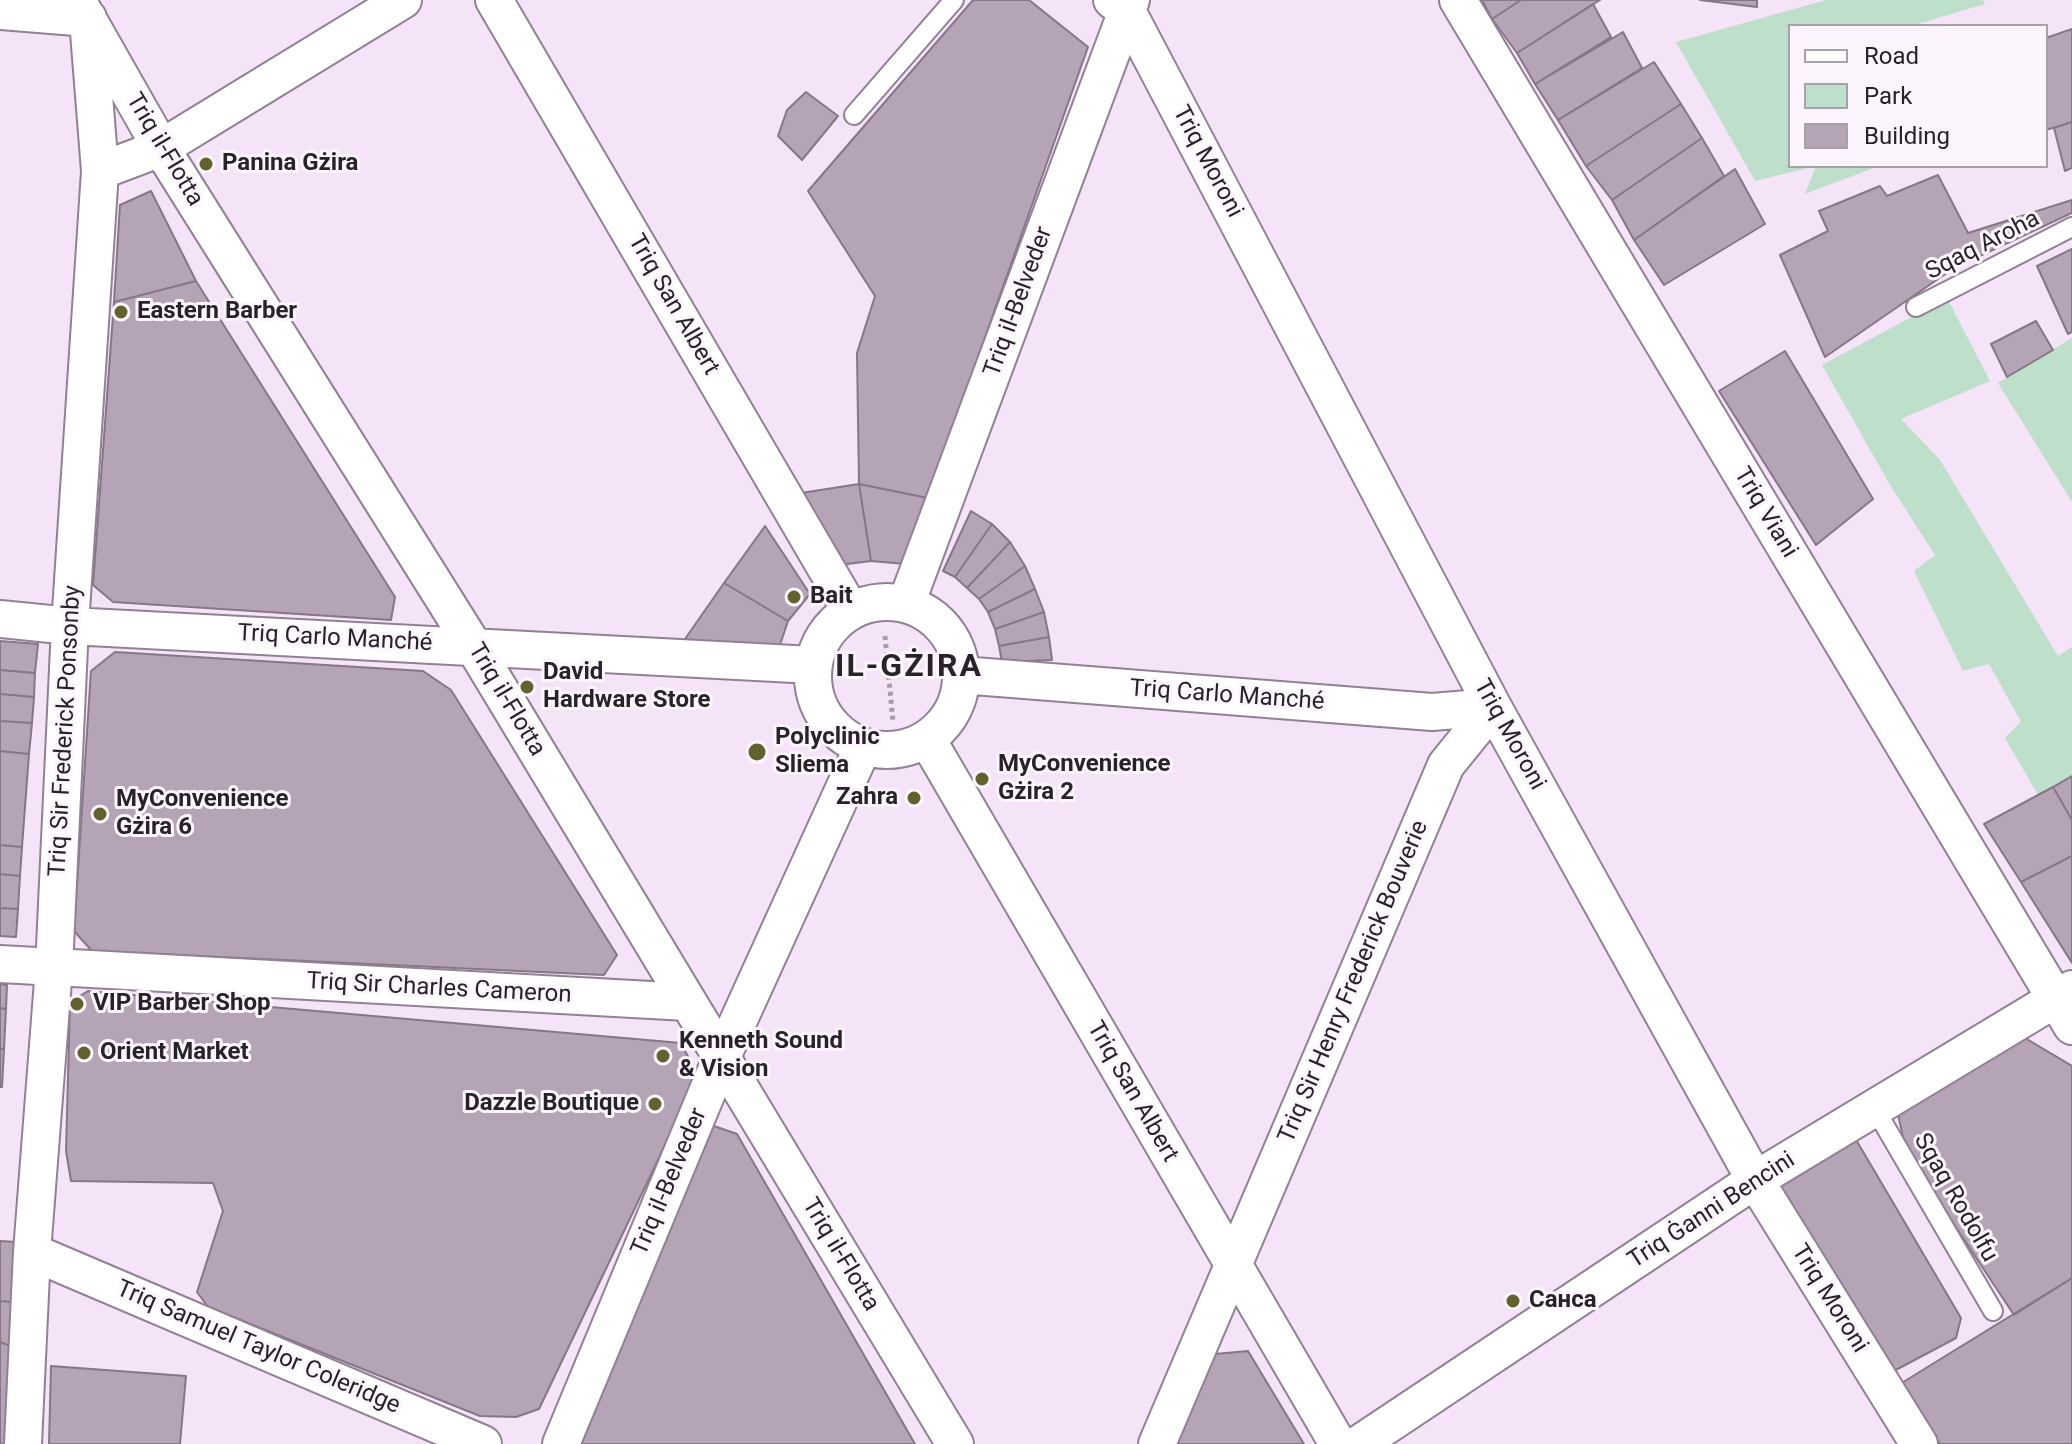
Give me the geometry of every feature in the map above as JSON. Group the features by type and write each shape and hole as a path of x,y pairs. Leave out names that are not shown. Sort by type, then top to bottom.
{"street":[{"path":"100,171 161,148 403,0"},
{"name":"Triq San Albert","path":"494,0 880,605"},
{"name":"Triq Viani","path":"1458,0 2067,1005"},
{"name":"Triq il-Belveder","path":"880,605 1123,4"},
{"name":"Triq Moroni","path":"1123,4 1493,707 1755,1180 1919,1444"},
{"path":"0,11 83,9"},
{"name":"Triq il-Flotta","path":"83,9 161,148 474,647 955,1444"},
{"name":"Triq Sir Frederick Ponsonby","path":"23,1444 32,1252 54,968 70,626 100,171 83,9"},
{"path":"895,745 840,735 824,715 814,691 813,665 820,644 833,625 880,605 928,614 946,630 957,652 961,675"},
{"name":"Triq Carlo Manché","path":"0,619 70,626 813,665"},
{"name":"Triq il-Belveder","path":"561,1444 721,1059 895,745 946,722 958,700 961,675"},
{"name":"Triq Carlo Manché","path":"961,675 1432,712 1493,707"},
{"name":"Triq Sir Henry Frederick Bouverie","path":"1157,1444 1446,765 1493,707"},
{"name":"Triq San Albert","path":"895,745 1233,1267 1338,1444"},
{"name":"Triq Sir Charles Cameron","path":"0,964 687,1002"},
{"name":"Triq Ġanni Bencini","path":"1359,1444 1755,1180 1875,1109 2067,1005"},
{"name":"Triq Samuel Taylor Coleridge","path":"32,1252 483,1444"}],"lane":[{"path":"854,115 954,0"},
{"name":"Sqaq Aroha","path":"1916,307 2072,227"},
{"name":"Sqaq Rodolfu","path":"1875,1109 1993,1311"}],"path":[{"path":"880,605 895,745"}],"green space":[{"path":"1826,0 1983,0 1985,4 1918,24 1788,24 1788,168 1808,168 1755,181 1676,42"},
{"path":"1815,168 1874,168 1805,194"},
{"path":"1947,298 1990,381 1901,419 1940,460 2058,656 2072,647 2072,776 2038,795 2005,738 2021,722 1989,664 1963,671 1914,571 1935,555 1890,485 1822,365"},
{"path":"2072,338 2072,502 1998,383"}],"building":[{"path":"973,0 1029,0 1088,47 928,498 859,484 857,353 875,296 808,191"},
{"path":"1482,0 1521,0 1492,19"},
{"path":"1521,0 1600,0 1517,53 1492,19"},
{"path":"1700,0 1757,0 1757,7"},
{"path":"1593,4 1611,37 1535,84 1517,53"},
{"path":"2072,29 2072,122 2048,129 2048,37"},
{"path":"1623,32 1642,68 1558,120 1535,84"},
{"path":"1654,62 1681,104 1586,166 1558,120"},
{"path":"806,92 838,116 802,160 778,136 787,110"},
{"path":"1681,104 1702,138 1612,200 1586,166"},
{"path":"2072,122 2072,168 2065,171 2054,128"},
{"path":"1702,138 1724,176 1634,240 1612,200"},
{"path":"1735,169 1765,224 1664,285 1634,240"},
{"path":"1938,175 1968,233 2072,200 2072,213 1954,268 1825,357 1780,255 1828,231 1819,211 1880,186 1887,196"},
{"path":"151,191 196,281 114,302 120,205"},
{"path":"2072,249 2072,332 2068,334 2037,266"},
{"path":"196,281 395,597 391,620 113,602 93,585 114,302"},
{"path":"2036,321 2053,350 2007,377 1991,344"},
{"path":"1785,351 1873,499 1816,545 1719,391"},
{"path":"859,484 871,561 839,565 801,493"},
{"path":"859,484 928,498 906,564 871,561"},
{"path":"971,511 992,524 955,577 943,571"},
{"path":"992,524 1010,542 967,588 955,577"},
{"path":"765,526 810,594 788,621 724,583"},
{"path":"1010,542 1025,566 979,599 967,588"},
{"path":"1025,566 1035,589 988,612 979,599"},
{"path":"724,583 788,621 776,657 685,639"},
{"path":"1035,589 1044,612 995,629 988,612"},
{"path":"1044,612 1049,637 999,646 995,629"},
{"path":"1049,637 1052,660 1002,662 999,646"},
{"path":"0,641 38,644 35,673 0,670"},
{"path":"115,652 423,671 451,690 617,955 604,975 92,951 74,931 91,671"},
{"path":"0,670 35,673 34,697 0,694"},
{"path":"0,694 34,697 32,723 0,721"},
{"path":"0,721 32,723 29,754 0,751"},
{"path":"0,751 29,754 22,847 0,845"},
{"path":"2072,776 2072,820 2053,787"},
{"path":"2053,787 2072,820 2072,856 2021,882 1984,824"},
{"path":"0,845 22,847 20,876 0,874"},
{"path":"2072,856 2072,963 2021,882"},
{"path":"0,874 20,876 18,909 0,908"},
{"path":"0,908 18,909 16,937 0,936"},
{"path":"0,984 7,985 6,1009 0,1008"},
{"path":"88,991 681,1043 698,1076 539,1409 516,1417 480,1416 208,1307 197,1292 223,1211 213,1183 71,1181 66,1151 70,1002"},
{"path":"0,1008 6,1009 4,1049 0,1049"},
{"path":"2025,1038 2072,1066 2072,1278 2014,1315 1906,1152 1898,1114"},
{"path":"0,1049 4,1049 2,1087 0,1087"},
{"path":"711,1125 737,1134 915,1444 574,1444"},
{"path":"1855,1138 1961,1318 1956,1338 1892,1372 1779,1187"},
{"path":"0,1241 17,1242 13,1302 0,1301"},
{"path":"2072,1278 2072,1444 1940,1444 1900,1384"},
{"path":"0,1301 13,1302 10,1346 0,1342"},
{"path":"0,1342 10,1346 7,1444 0,1444"},
{"path":"1248,1351 1304,1444 1175,1444 1215,1354"},
{"path":"51,1366 186,1376 180,1444 49,1444"}],"place":[{"name":"Panina Gżira","path":"206,164"},
{"name":"Eastern Barber","path":"121,312"},
{"name":"Bait","path":"794,597"},
{"name":"David Hardware Store","path":"527,687"},
{"name":"Polyclinic Sliema","path":"757,752"},
{"name":"MyConvenience Gżira 2","path":"982,779"},
{"name":"Zahra","path":"914,798"},
{"name":"MyConvenience Gżira 6","path":"100,814"},
{"name":"VIP Barber Shop","path":"77,1004"},
{"name":"Orient Market","path":"84,1053"},
{"name":"Kenneth Sound & Vision","path":"663,1056"},
{"name":"Dazzle Boutique","path":"655,1104"},
{"name":"Санса","path":"1513,1301"}],"district":[{"name":"IL-GŻIRA","path":"909,668"}]}
